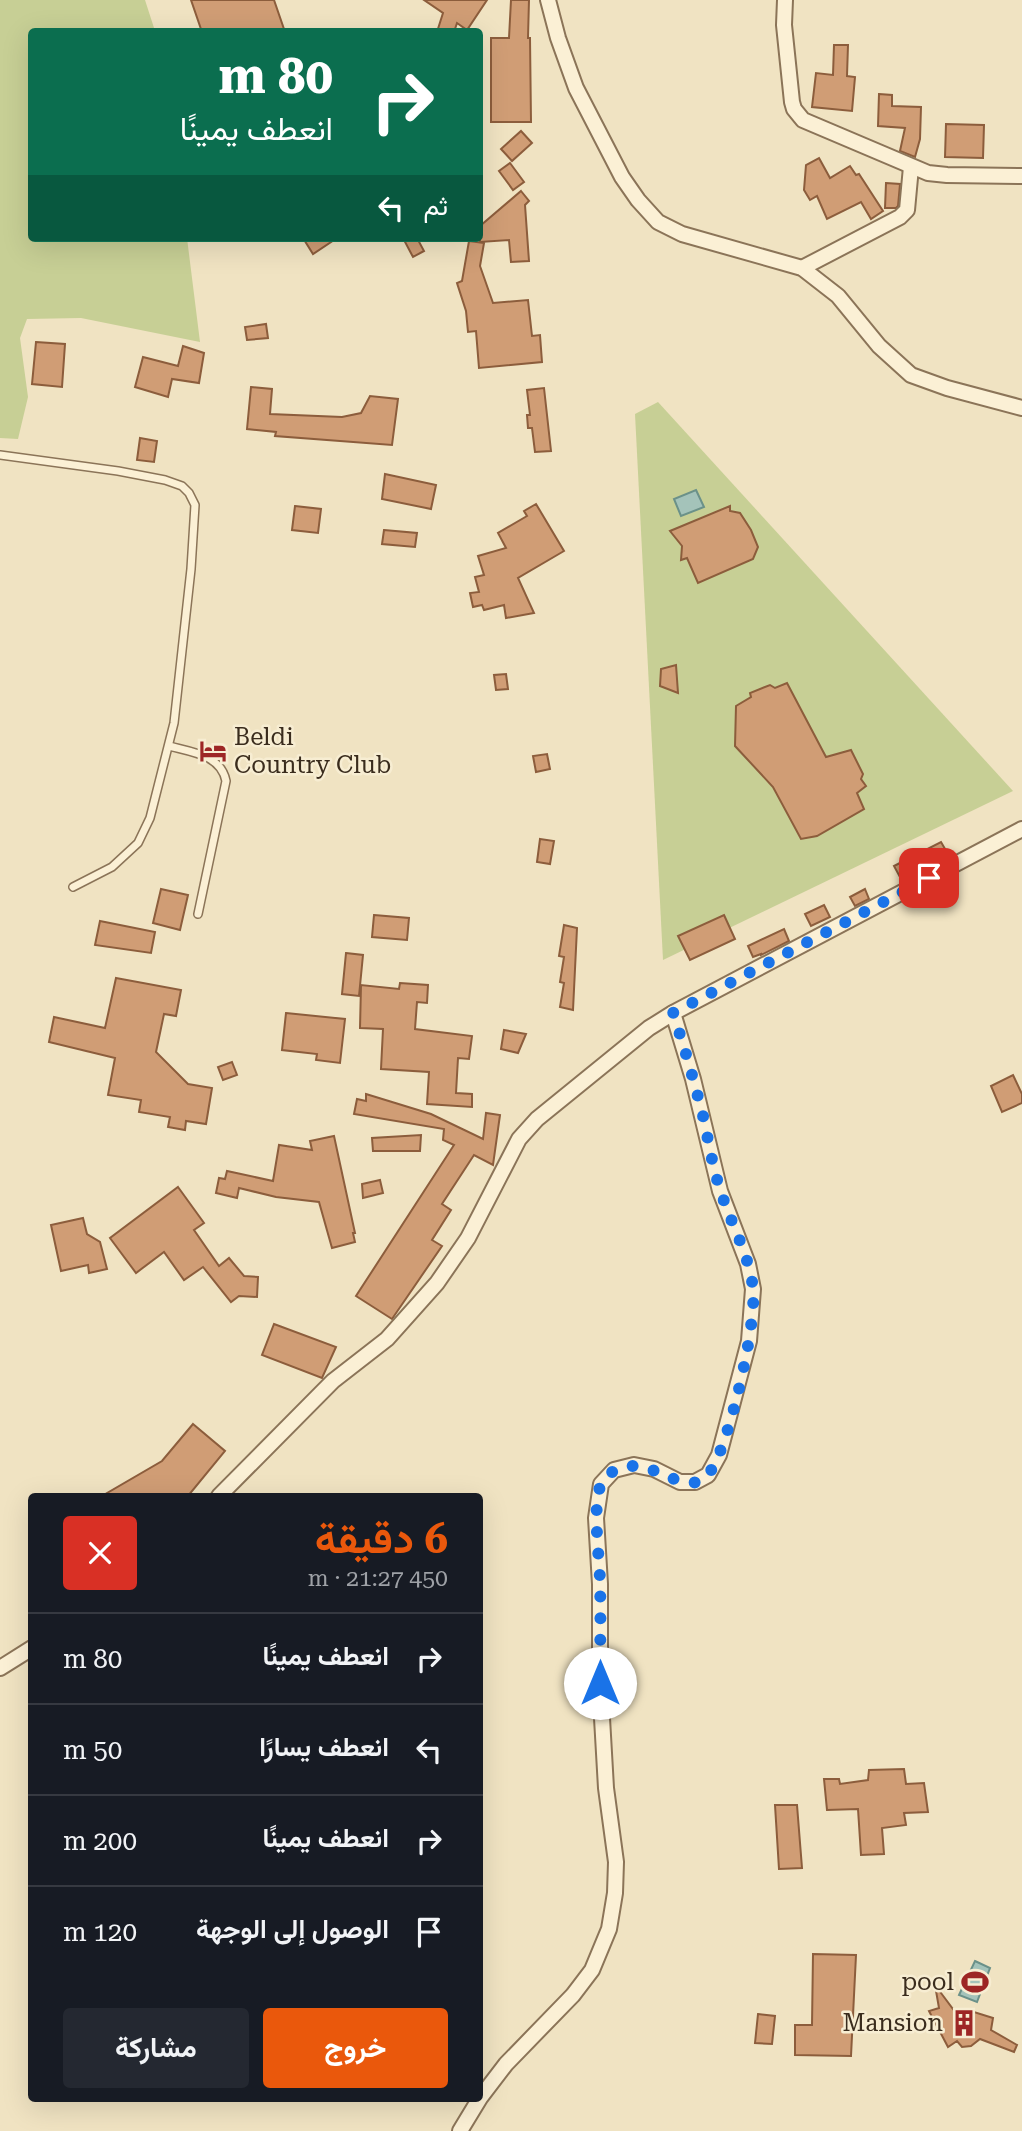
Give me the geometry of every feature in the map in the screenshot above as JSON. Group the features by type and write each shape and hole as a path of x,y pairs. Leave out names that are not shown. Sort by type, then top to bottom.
{"street":[{"path":"548,0 576,88 622,177 658,222 682,234 802,268 838,296 878,346 911,375 947,388 1022,408"},
{"path":"785,0 784,25 792,102 798,116 814,127 911,167 938,175 1022,176"},
{"path":"802,268 900,217 907,210 911,167"},
{"path":"222,1493 332,1381 387,1339 437,1283 468,1238 519,1139 537,1119 649,1028 673,1013 1022,829"},
{"path":"483,2094 506,2064 573,1996 592,1970 609,1929 615,1893 616,1862 606,1788 600,1683 600,1584 596,1518 601,1484 614,1470 634,1465 654,1469 680,1482 695,1482 708,1475 719,1455 749,1341 753,1289 748,1264 720,1191 693,1079 673,1013"},
{"path":"0,1668 28,1650"},
{"path":"460,2131 478,2102"}],"lane":[{"path":"0,455 165,480 182,486 190,493 195,505 191,569 169,746 150,818 138,843 112,867 73,887"},
{"path":"169,746 215,761 226,781 198,914"}],"green space":[{"path":"0,0 145,0 154,28 28,28 28,242 188,242 200,342 81,318 27,319 20,338 28,397 18,439 0,438"},
{"path":"658,402 1013,791 663,960 635,414"}],"water":[{"path":"696,490 704,507 681,516 674,499"},
{"name":"pool","path":"975,1961 990,1968 977,2002 959,1995"}],"building":[{"path":"191,0 274,0 284,28 201,28"},
{"path":"424,0 487,0 468,28 457,23 455,28 438,28 443,13"},
{"path":"511,0 529,0 531,122 491,122 491,38 509,38"},
{"path":"834,45 848,45 847,76 855,77 852,111 812,107 816,73 833,75"},
{"path":"879,94 892,95 892,106 921,107 920,139 915,157 900,151 905,128 878,126"},
{"path":"946,124 984,125 983,158 945,157"},
{"path":"521,131 532,143 512,161 501,149"},
{"path":"819,158 830,178 850,166 856,175 859,174 883,211 871,219 861,202 827,219 817,196 810,200 804,190 806,165"},
{"path":"510,163 524,182 513,190 499,171"},
{"path":"886,183 900,184 896,208 885,208"},
{"path":"521,191 529,201 525,205 529,261 511,262 509,240 483,242 483,223"},
{"path":"306,242 331,242 313,254"},
{"path":"405,242 419,242 424,251 413,257"},
{"path":"469,242 484,243 480,266 493,303 528,300 532,336 540,335 542,362 479,368 476,331 468,332 466,311 457,283 462,281"},
{"path":"266,324 268,338 247,340 245,327"},
{"path":"36,342 65,344 62,387 32,384"},
{"path":"183,346 204,353 199,383 172,379 168,397 135,387 143,357 178,366"},
{"path":"251,387 272,389 270,414 342,417 361,413 370,396 398,399 392,445 275,436 276,432 247,429"},
{"path":"544,388 551,451 535,452 532,428 528,428 527,415 530,415 527,390"},
{"path":"140,438 157,441 154,462 137,460"},
{"path":"385,474 436,485 431,509 382,499"},
{"path":"536,504 564,551 518,578 534,613 506,618 504,605 484,610 482,605 473,607 470,593 479,592 475,577 484,575 478,556 506,548 498,533 527,516 524,511"},
{"path":"295,506 321,509 318,533 292,530"},
{"path":"730,506 730,511 740,513 758,547 753,559 698,583 687,558 681,560 682,546 670,531"},
{"path":"384,530 417,533 415,547 382,544"},
{"path":"676,665 678,693 660,686 661,669"},
{"path":"506,674 508,689 496,690 494,675"},
{"path":"787,683 826,757 851,750 866,786 857,793 864,809 817,836 801,839 773,787 735,746 736,706 751,697 750,693 770,685 775,688"},
{"path":"547,754 550,769 536,772 533,756"},
{"path":"540,839 554,841 550,864 537,862"},
{"path":"941,842 948,854 901,879 894,866"},
{"path":"161,889 188,895 180,930 153,923"},
{"path":"865,889 869,899 855,906 850,897"},
{"path":"824,905 830,917 811,926 805,914"},
{"path":"374,915 409,918 407,940 372,937"},
{"path":"724,915 735,939 690,960 678,936"},
{"path":"100,921 155,932 151,953 95,945"},
{"path":"564,925 577,928 573,1010 560,1007 564,957 559,956"},
{"path":"784,929 789,941 753,957 748,946"},
{"path":"346,953 363,955 359,996 342,994"},
{"path":"116,978 181,990 176,1016 164,1014 156,1052 188,1084 212,1088 206,1124 186,1121 185,1130 168,1127 170,1117 139,1112 141,1100 108,1095 115,1058 49,1042 54,1017 105,1028"},
{"path":"400,983 428,985 427,1003 417,1002 415,1029 472,1036 469,1059 458,1058 456,1093 472,1094 472,1107 427,1104 429,1072 381,1069 383,1029 360,1028 361,985 399,989"},
{"path":"286,1013 345,1019 340,1063 316,1060 317,1054 282,1050"},
{"path":"504,1030 526,1034 518,1053 501,1049"},
{"path":"232,1062 237,1075 223,1080 218,1067"},
{"path":"1013,1075 1022,1094 1022,1103 1002,1112 991,1086"},
{"path":"366,1094 431,1114 483,1139 486,1113 500,1115 493,1165 474,1155 442,1204 451,1210 432,1240 442,1246 392,1319 356,1296 454,1145 443,1140 444,1129 354,1114 357,1099 366,1101"},
{"path":"421,1135 420,1151 373,1151 372,1138"},
{"path":"334,1136 355,1242 332,1248 319,1202 276,1197 239,1188 237,1198 216,1193 219,1178 225,1179 227,1171 273,1181 279,1145 312,1150 310,1141"},
{"path":"380,1180 383,1193 363,1198 362,1184"},
{"path":"178,1187 204,1223 194,1230 219,1266 229,1258 244,1276 258,1277 257,1297 239,1296 231,1302 203,1267 184,1280 164,1252 136,1273 110,1238"},
{"path":"83,1218 87,1234 100,1242 107,1269 89,1273 88,1265 61,1271 51,1225"},
{"path":"274,1324 336,1347 322,1378 262,1355"},
{"path":"193,1424 225,1451 190,1493 107,1493 162,1461"},
{"path":"904,1769 906,1784 924,1783 928,1812 904,1813 906,1825 882,1828 884,1854 861,1855 858,1809 827,1810 824,1779 839,1779 840,1784 868,1780 869,1770"},
{"path":"775,1805 797,1805 802,1868 779,1869"},
{"path":"813,1954 856,1955 851,2056 795,2055 795,2025 812,2025"},
{"name":"Mansion","path":"935,1985 959,2017 974,2012 993,2018 991,2030 1017,2045 1014,2052 980,2039 971,2046 962,2047 957,2041 948,2047 929,2011 939,2008"},
{"path":"758,2014 775,2016 772,2044 755,2043"}],"place":[{"name":"Beldi Country Club","path":"213,751"},
{"name":"pool","path":"975,1982"},
{"name":"Mansion","path":"964,2023"}],"route":[{"path":"600,1683 600,1584 596,1518 601,1484 614,1470 634,1465 654,1469 680,1482 695,1482 708,1475 719,1455 730,1416 749,1341 753,1313 753,1289 748,1264 720,1191 693,1079 673,1013 929,878"}]}
